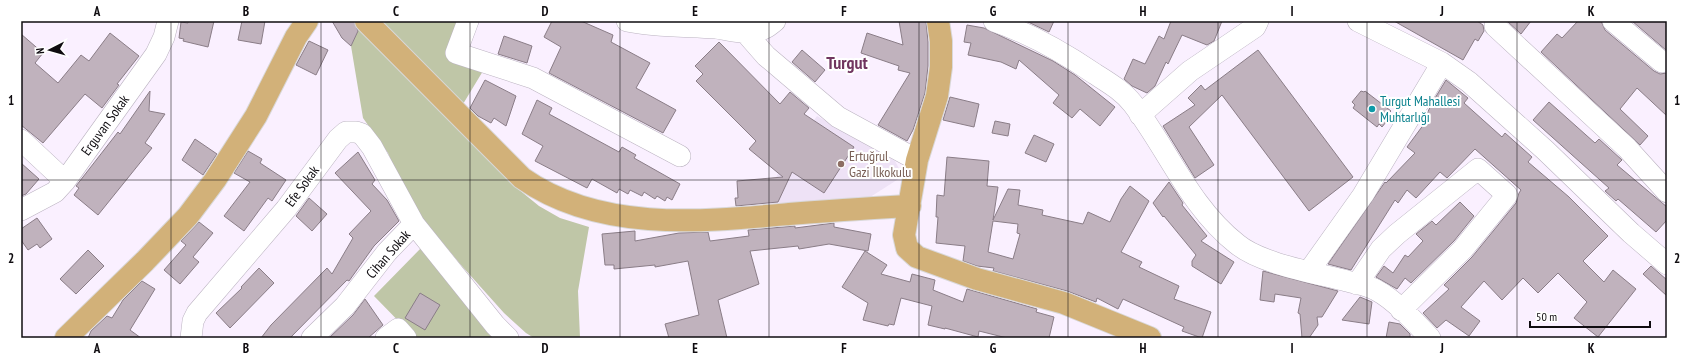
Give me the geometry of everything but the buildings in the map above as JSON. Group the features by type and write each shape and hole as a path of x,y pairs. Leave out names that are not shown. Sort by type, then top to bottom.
{"main road":[{"path":"66,338 145,261 188,216 206,192 256,116 296,37 306,21"},
{"path":"366,21 522,178 539,190 572,204 640,218 685,221 910,206"},
{"path":"938,21 941,41 941,61 937,96 917,160 904,236 906,248 917,257 977,279 1064,303 1150,338"}],"street":[{"name":"Erguvan Sokak","path":"21,210 55,192 65,181 156,54 164,37 168,21"},
{"path":"468,21 456,54 533,78 680,156"},
{"path":"627,21 662,26 716,28 745,32 757,31 767,27 775,21"},
{"path":"994,21 1020,30 1062,52 1119,90 1140,115 1177,175 1212,221 1231,239 1248,252 1309,271 1376,289 1401,310 1430,338"},
{"path":"1140,115 1190,71 1255,27 1258,21"},
{"path":"1358,21 1442,63 1469,82 1498,107 1631,234 1667,264"},
{"path":"1612,21 1662,62"},
{"path":"1495,26 1627,148 1667,192"},
{"path":"745,32 766,56 838,117 917,160"},
{"path":"1309,271 1362,195 1442,63"},
{"name":"Efe Sokak","path":"191,338 193,321 197,313 286,209 327,152 346,132 356,132 362,134 372,147 414,224"},
{"path":"21,140 65,181"},
{"path":"1357,284 1381,249 1397,234 1478,169 1507,195 1463,249 1401,310"},
{"name":"Cihan Sokak","path":"312,338 345,306 387,252 414,224 495,325 508,338"},
{"path":"386,338 398,329 406,338"}],"shaded area":[{"name":"Ertuğrul Gazi İlkokulu","path":"817,116 895,161 902,174 900,178 864,201 767,209 766,201 778,173"}],"green space":[{"path":"373,21 463,21 449,56 483,71 460,109"},
{"path":"360,26 512,184 539,206 560,218 589,227 578,291 580,338 534,338 526,333 504,313 461,265 423,219 403,189 388,153 363,118 351,46"},
{"path":"421,248 495,338 415,338 374,296"}],"place":[{"name":"Turgut Mahallesi Muhtarlığı","path":"1372,109"},
{"name":"Ertuğrul Gazi İlkokulu","path":"841,164"}],"district":[{"name":"Turgut","path":"847,62"}]}
